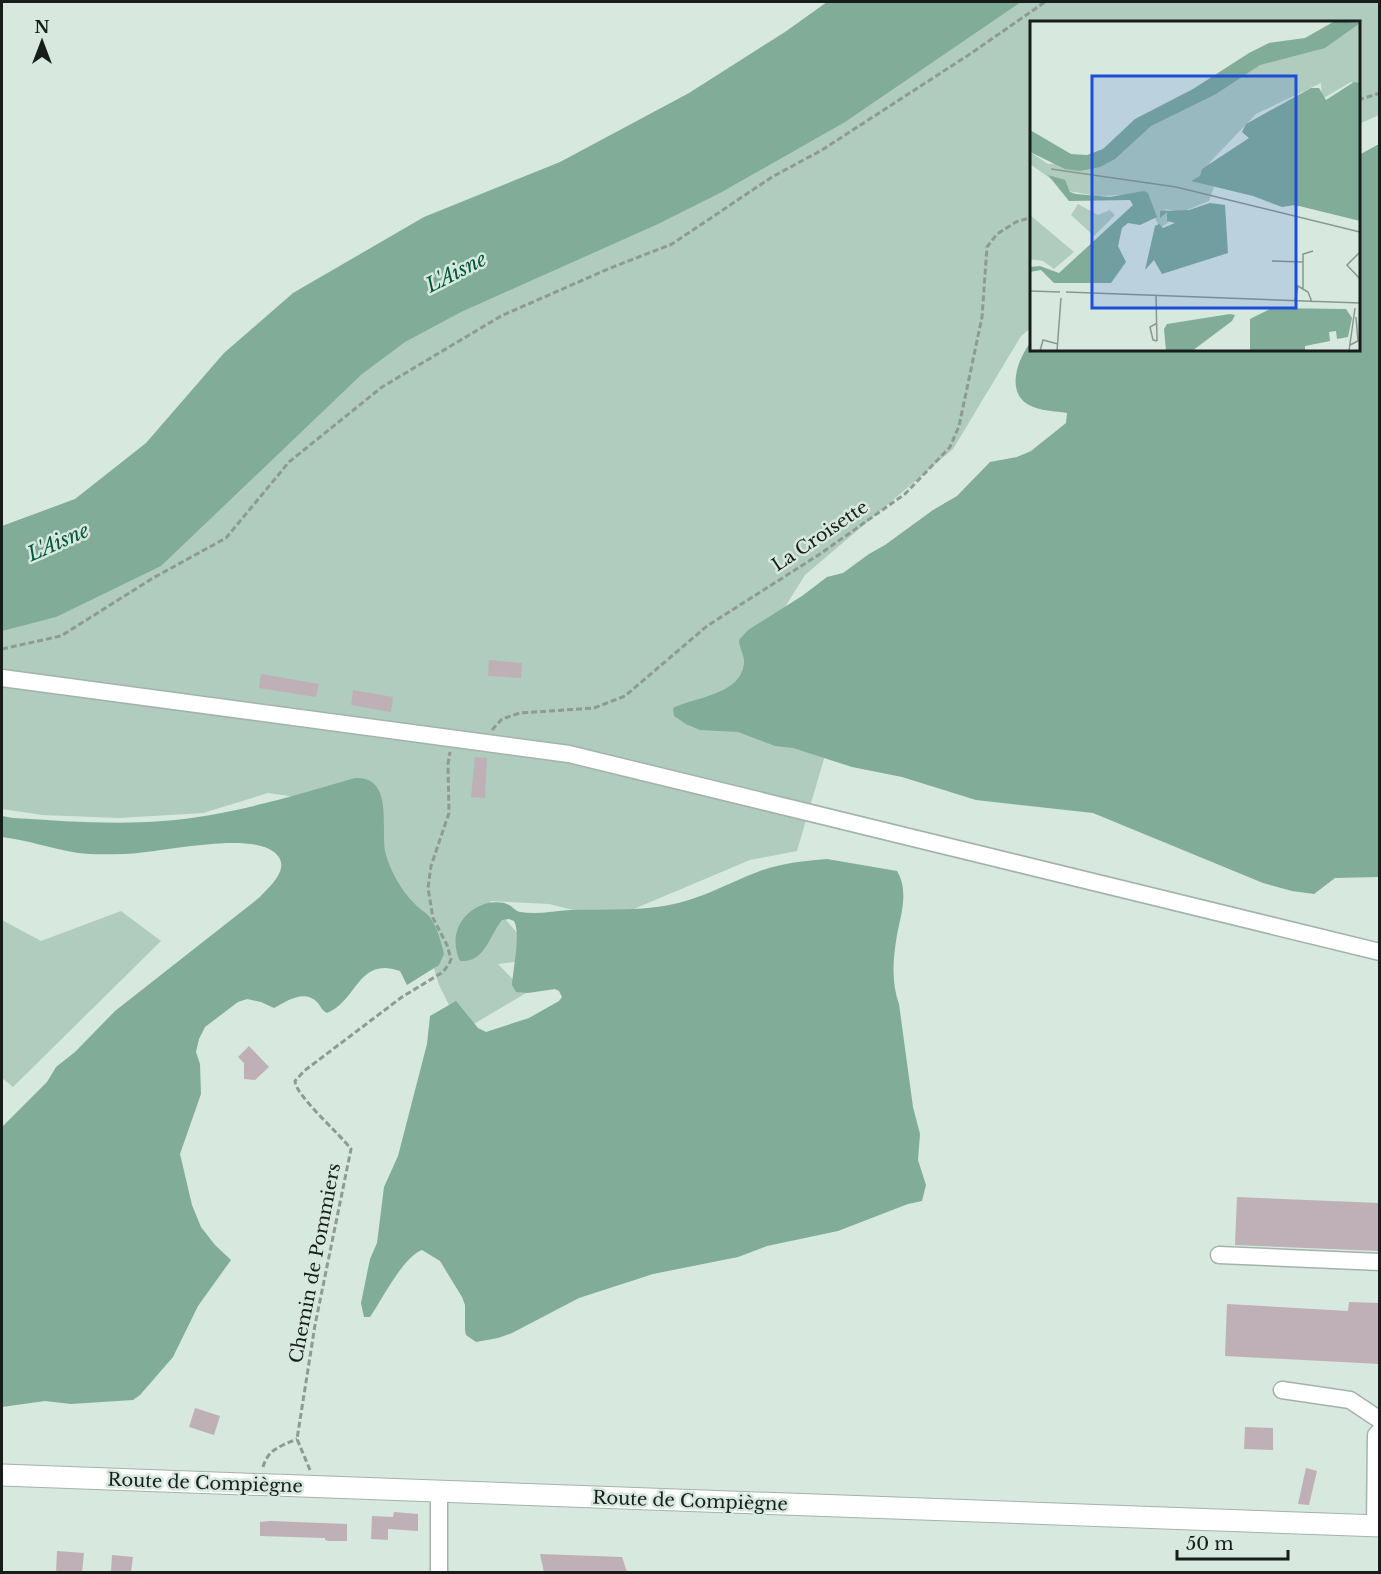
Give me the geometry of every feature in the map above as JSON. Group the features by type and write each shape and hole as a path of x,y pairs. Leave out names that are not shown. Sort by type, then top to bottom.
{"main road":[{"name":"Route de Compiègne","path":"2,1475 1377,1526"}],"lane":[{"path":"2,678 569,754 1380,952"},
{"path":"1219,1255 1380,1262"},
{"path":"1282,1390 1350,1400 1380,1420"},
{"path":"1377,1526 1376,1436 1380,1431"},
{"path":"439,1491 439,1572"}],"path":[{"path":"2,649 61,636 153,578 226,538 289,462 382,387 501,316 672,244 772,177 822,150 960,61 1045,2"},
{"path":"1360,100 1380,93"},
{"name":"La Croisette","path":"469,741 489,733 502,719 520,713 594,708 625,696 707,626 820,554 905,494 950,447 959,426 982,316 987,248 997,234 1016,222 1030,218"},
{"name":"Chemin de Pommiers","path":"297,1439 315,1325 351,1149 341,1135 301,1096 295,1088 295,1081 304,1071 402,997 443,972 449,964 451,959 447,945 433,918 428,888 431,866 449,813 448,764 451,751 469,741"},
{"path":"262,1485 267,1455 277,1447 297,1439 310,1467 310,1487"}],"shaded area":[{"path":"904,2 1379,2 1379,115 1360,124 1360,21 1030,21 1030,329 1021,336 953,449 805,575 718,714 826,752 797,851 750,860 610,919 549,904 490,901 539,959 498,964 526,993 462,1031 439,985 421,925 345,804 268,793 203,813 119,818 42,815 2,809 2,570 458,225"},
{"path":"121,911 161,941 13,1087 2,1078 2,920 41,941"}],"water":[{"name":"L'Aisne","path":"827,2 1021,2 845,122 720,193 658,224 461,312 405,342 362,374 161,566 56,617 2,631 2,526 75,499 146,443 224,353 293,293 424,217 560,162 689,93 785,32"},
{"path":"1379,144 1379,877 1335,878 1314,894 1292,891 1263,883 1093,813 976,800 902,777 852,767 793,748 775,746 738,732 700,730 674,716 673,708 726,689 741,674 744,658 739,640 748,630 802,596 827,577 843,573 933,510 957,496 990,462 1017,457 1031,451 1066,423 1067,413 1033,407 1017,392 1018,366 1030,343 1030,351 1360,351 1360,154"},
{"path":"355,778 368,780 376,786 381,796 384,845 388,861 405,892 434,924 444,954 439,965 407,985 400,971 386,968 375,969 359,982 346,999 327,1013 317,1002 307,996 284,1002 274,1008 247,999 238,1002 205,1027 196,1052 200,1064 201,1094 180,1154 192,1205 201,1227 231,1260 198,1306 173,1357 133,1400 71,1404 45,1401 2,1407 2,1127 47,1082 56,1067 75,1052 115,1011 260,897 278,876 281,864 274,852 262,846 245,843 202,845 124,854 78,853 2,837 2,816 107,823 163,821 212,815"},
{"path":"827,859 897,871 903,886 903,903 894,952 894,979 913,1107 920,1134 918,1160 926,1185 922,1201 908,1204 838,1231 767,1246 738,1257 653,1274 579,1298 512,1333 476,1342 466,1335 465,1305 462,1297 440,1261 422,1250 401,1269 370,1317 364,1317 361,1303 370,1259 377,1243 384,1187 398,1156 427,1044 430,1016 456,1001 478,1028 486,1032 529,1018 562,997 555,989 528,993 516,992 512,985 517,934 514,921 509,919 502,920 497,926 481,953 475,958 460,961 456,936 467,914 482,905 496,902 506,904 520,912 533,913 671,905 684,902 768,868"}],"building":[{"path":"489,660 522,663 521,678 488,676"},
{"path":"261,674 319,684 316,697 259,688"},
{"path":"353,690 393,697 391,712 351,705"},
{"path":"475,757 487,758 485,798 471,797"},
{"path":"249,1046 269,1067 255,1080 244,1079 244,1063 238,1057"},
{"path":"1237,1197 1380,1203 1380,1251 1235,1245"},
{"path":"1349,1302 1380,1303 1380,1364 1225,1356 1227,1304 1348,1311"},
{"path":"195,1408 220,1416 214,1435 189,1427"},
{"path":"1245,1427 1273,1428 1273,1450 1244,1449"},
{"path":"1306,1468 1317,1471 1309,1505 1298,1504"},
{"path":"394,1512 418,1514 418,1531 388,1529 388,1540 371,1539 372,1516 393,1517"},
{"path":"260,1522 347,1524 347,1541 260,1536"},
{"path":"57,1551 84,1553 82,1572 56,1572"},
{"path":"540,1554 622,1557 627,1572 544,1572"},
{"path":"112,1555 133,1557 131,1572 111,1572"}]}
